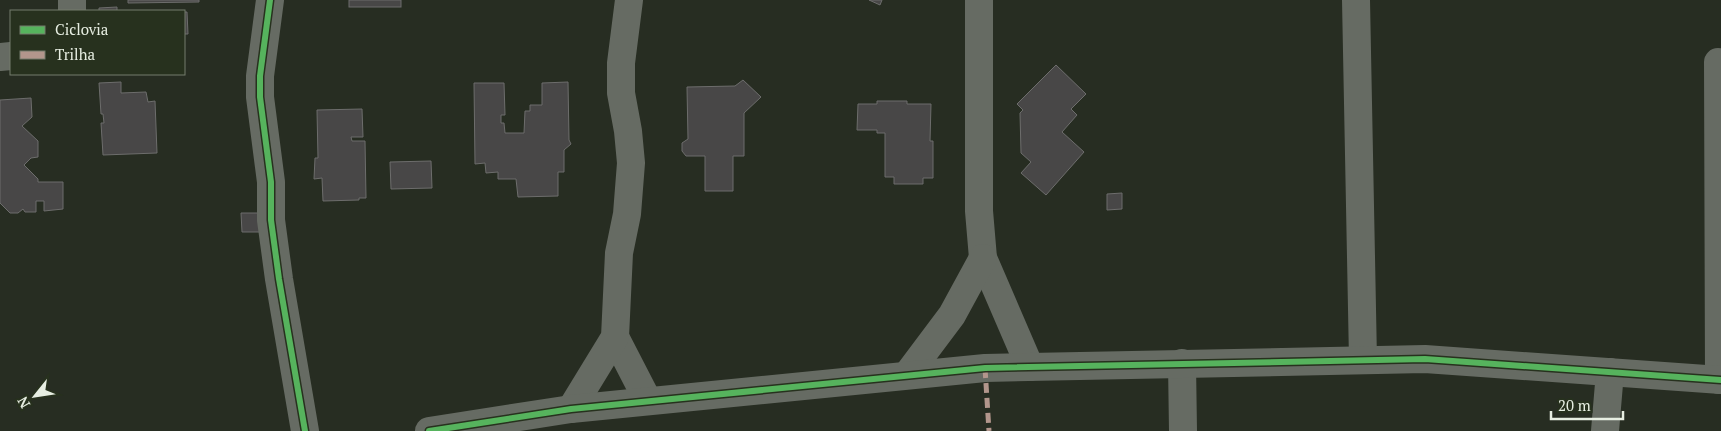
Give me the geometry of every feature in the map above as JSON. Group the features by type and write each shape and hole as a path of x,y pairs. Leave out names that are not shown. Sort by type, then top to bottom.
{"street":[{"path":"270,0 260,76 260,98 270,174 271,220 305,431"},
{"path":"629,0 621,63 621,93 628,130 631,163 627,214 619,253 614,337 648,401"},
{"path":"978,0 979,211 983,258 1030,366"},
{"path":"1356,0 1363,360"},
{"path":"429,431 558,417 648,401 907,375 1030,366 1425,359 1720,380 1718,62"},
{"path":"907,375 952,315 983,258"},
{"path":"558,417 614,337"},
{"path":"1182,364 1183,431"},
{"path":"1605,431 1610,372"}],"building":[{"path":"128,0 199,0 199,2 128,3"},
{"path":"349,0 401,0 401,7 349,7"},
{"path":"869,0 882,0 880,5"},
{"path":"117,7 117,10 99,10 99,8"},
{"path":"185,12 187,12 188,34 185,34"},
{"path":"1056,65 1086,94 1071,109 1077,115 1062,132 1084,152 1046,195 1021,173 1031,162 1021,153 1020,113 1023,110 1017,104"},
{"path":"743,80 761,97 744,113 744,156 733,156 733,191 705,191 705,156 686,156 682,151 682,143 688,139 687,87 735,86"},
{"path":"121,82 121,93 146,92 148,102 155,101 157,153 103,155 101,123 104,123 103,114 101,114 99,83"},
{"path":"568,82 569,140 571,144 564,150 564,172 558,172 558,196 518,197 516,179 498,179 498,172 486,173 485,163 475,164 474,83 504,83 505,115 501,115 501,123 504,123 505,133 524,133 525,111 530,111 530,105 542,105 542,83"},
{"path":"31,98 32,117 22,126 38,141 38,157 31,158 24,165 38,179 38,182 63,182 63,209 44,211 44,201 36,201 36,212 25,212 23,209 18,213 10,213 0,203 0,100"},
{"path":"877,101 907,101 907,104 931,104 930,141 933,141 933,178 923,178 923,184 894,184 894,177 885,177 885,133 877,133 877,130 857,130 858,104 877,104"},
{"path":"362,109 363,137 351,137 352,141 365,141 366,198 359,198 359,200 323,201 322,178 314,179 315,158 318,158 317,110"},
{"path":"431,161 432,188 391,189 390,162"},
{"path":"1122,193 1122,209 1107,210 1107,194"},
{"path":"241,213 266,213 267,232 242,232"}],"marked path":[{"path":"985,368 989,431"}],"cycle path":[{"path":"270,0 260,76 260,97 271,182 271,220 305,431"},
{"path":"429,431 571,409 985,368 1425,359 1721,380"}]}
